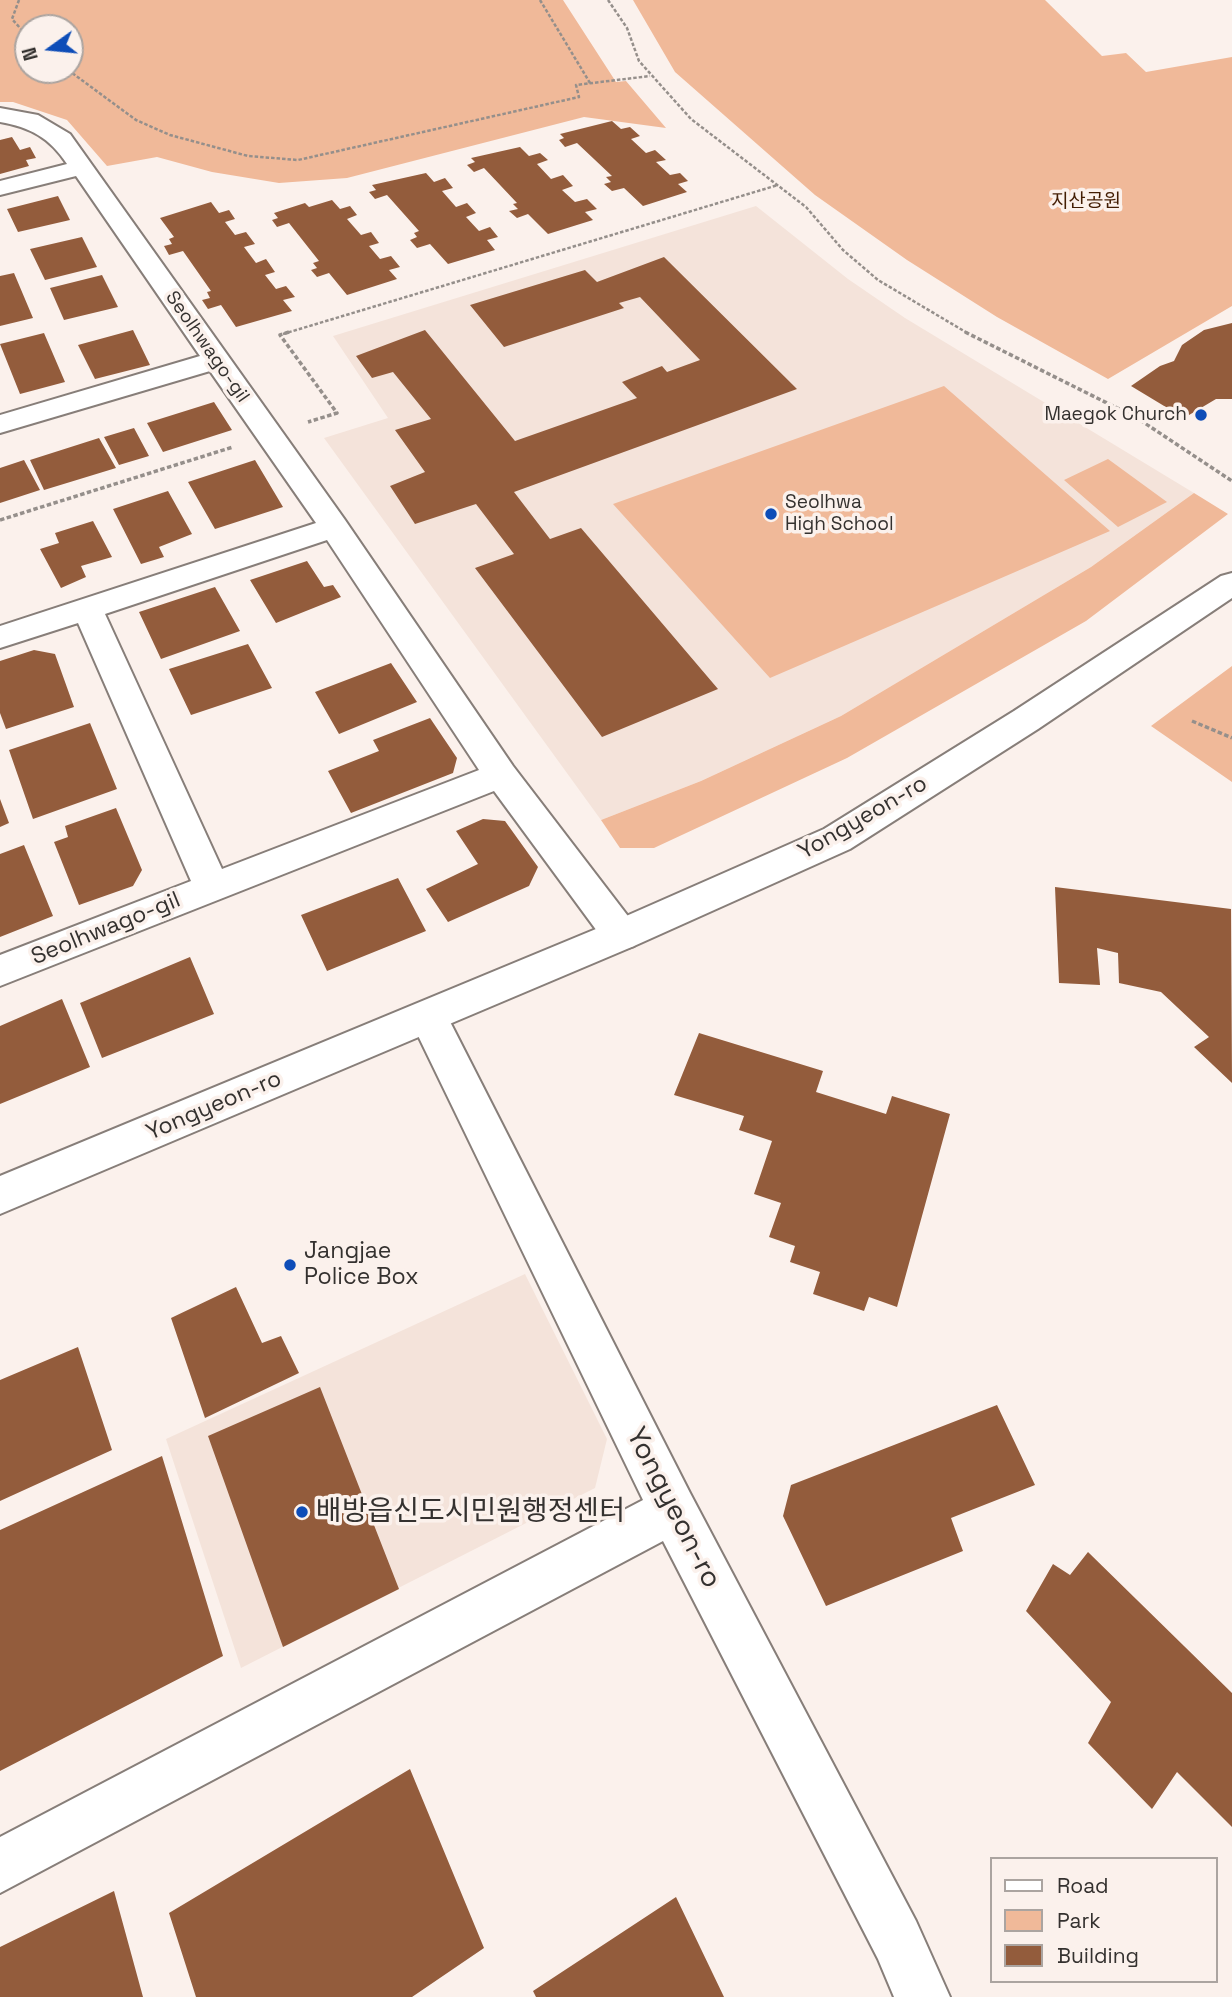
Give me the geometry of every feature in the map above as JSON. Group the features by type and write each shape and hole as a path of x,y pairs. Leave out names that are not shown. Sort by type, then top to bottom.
{"street":[{"name":"Seolhwago-gil","path":"0,115 30,120 62,139 79,168 334,527 501,775 621,935"},
{"path":"0,188 79,168"},
{"path":"1,420 217,360"},
{"path":"0,637 334,527"},
{"name":"Yongyeon-ro","path":"0,1195 621,935 836,839 1084,683 1232,583"},
{"name":"Seolhwago-gil","path":"87,608 211,886"},
{"name":"Seolhwago-gil","path":"0,971 211,886 501,775"},
{"name":"Yongyeon-ro","path":"428,1017 673,1510 897,1940 922,1997"},
{"path":"0,1866 673,1510"}],"path":[{"path":"14,21 12,19 19,0"},
{"path":"540,0 590,83"},
{"path":"608,0 627,28 639,61 691,119 806,207 843,250 878,280 939,319 1136,418 1232,481"},
{"path":"84,82 136,120 170,135 248,156 298,160 579,97 576,85 650,75"},
{"path":"303,424 337,413 280,335 778,185"},
{"path":"0,520 236,446"},
{"path":"1192,721 1232,738"}],"shaded area":[{"name":"Seolhwa High School","path":"756,206 848,279 905,318 1194,493 1091,567 841,716 701,781 601,820 324,438 388,418 333,336"},
{"path":"525,1274 607,1439 595,1488 241,1668 166,1439"}],"green space":[{"path":"0,0 563,0 616,82 626,81 666,128 584,117 347,178 279,183 212,172 157,157 107,166 67,120 13,102 0,102"},
{"name":"지산공원","path":"633,0 1045,0 1102,56 1126,53 1146,72 1232,57 1232,306 1108,379 997,317 907,260 815,195 675,72"},
{"path":"944,386 1110,531 770,678 613,504"},
{"path":"1108,459 1167,502 1118,527 1064,480"},
{"path":"1194,493 1228,514 1086,621 847,758 654,848 620,848 601,820 701,781 841,716 1091,567"},
{"path":"1232,666 1232,782 1151,726"}],"building":[{"path":"612,121 621,129 630,127 640,136 631,139 646,153 655,150 666,160 656,162 670,175 680,173 688,181 678,184 687,192 643,206 624,188 612,191 604,184 611,182 606,177 612,176 577,143 565,147 559,140 564,138 560,134"},
{"path":"12,137 20,150 30,147 36,158 26,160 29,166 0,174 0,140"},
{"path":"520,147 529,156 540,153 548,160 537,164 551,179 563,175 573,186 562,190 575,202 587,199 597,209 585,212 593,220 548,234 528,214 517,218 509,211 518,209 513,204 517,203 484,168 474,172 467,165 475,162 471,158"},
{"path":"426,173 434,182 445,178 453,188 442,191 456,207 467,203 476,213 466,217 479,231 490,227 498,237 487,240 495,250 448,264 430,244 417,248 410,240 417,237 414,233 419,231 387,195 375,199 369,192 376,190 372,185"},
{"path":"58,196 70,220 18,232 7,209"},
{"path":"332,200 340,209 350,206 357,215 347,219 361,235 371,232 379,243 369,246 380,259 391,256 400,267 389,270 397,279 347,295 329,273 317,277 311,270 317,268 313,263 319,261 289,223 277,227 272,220 278,218 274,213 305,203 309,207"},
{"path":"211,202 219,213 229,210 235,219 225,222 235,235 246,232 255,244 244,247 256,263 266,259 275,272 265,275 276,289 286,286 295,297 283,300 292,311 236,327 221,305 208,309 202,300 210,298 207,292 211,291 183,251 169,255 164,246 172,244 169,239 174,237 160,218"},
{"path":"82,237 97,267 45,280 30,249"},
{"path":"664,257 797,389 514,492 550,539 581,528 718,689 602,737 475,568 514,554 476,504 415,524 390,486 425,472 395,430 431,419 393,372 372,378 356,356 425,330 515,441 637,398 622,382 662,366 667,372 700,360 640,297 619,303 624,308 504,347 470,305 585,270 597,282"},
{"path":"14,273 33,318 0,326 0,276"},
{"path":"102,275 118,307 64,320 50,288"},
{"path":"1232,323 1232,399 1216,399 1184,418 1131,386 1160,366 1174,361 1182,345 1204,330"},
{"path":"133,330 150,365 95,379 78,345"},
{"path":"44,333 65,382 20,394 0,344"},
{"path":"214,402 232,430 163,452 147,423"},
{"path":"134,428 149,456 119,465 104,437"},
{"path":"99,438 116,468 44,490 30,460"},
{"path":"24,460 40,490 0,503 0,468"},
{"path":"255,460 283,507 215,529 188,482"},
{"path":"168,491 192,534 159,547 164,557 141,564 113,509"},
{"path":"93,521 112,557 81,566 86,577 61,588 40,549 59,543 55,533"},
{"path":"307,561 324,587 333,585 341,597 276,623 250,580"},
{"path":"215,587 240,631 161,659 139,612"},
{"path":"248,644 272,688 191,715 169,669"},
{"path":"34,650 55,654 74,707 6,729 0,713 0,661"},
{"path":"391,663 417,702 339,734 315,692"},
{"path":"430,718 457,758 453,773 351,813 328,771 379,751 373,740"},
{"path":"90,723 117,789 33,819 9,750"},
{"path":"0,799 9,823 0,827"},
{"path":"116,808 142,870 133,886 79,905 54,842 68,837 65,826"},
{"path":"483,819 505,821 538,867 529,886 448,922 426,889 478,864 456,831"},
{"path":"24,845 53,916 0,937 0,854"},
{"path":"398,878 426,931 327,971 301,915"},
{"path":"1055,887 1231,909 1232,1083 1194,1047 1209,1037 1161,992 1119,983 1118,953 1097,948 1100,985 1059,983"},
{"path":"190,957 214,1014 102,1058 80,1003"},
{"path":"62,999 90,1067 0,1104 0,1026"},
{"path":"699,1033 823,1071 816,1092 886,1114 892,1096 950,1114 897,1307 869,1297 864,1311 813,1294 820,1272 790,1262 795,1246 769,1237 781,1203 754,1194 772,1141 739,1130 744,1116 674,1095"},
{"path":"236,1287 262,1343 281,1336 299,1373 205,1418 171,1318"},
{"path":"78,1347 112,1450 0,1501 0,1380"},
{"name":"배방읍신도시민원행정센터","path":"320,1387 399,1589 283,1647 208,1436"},
{"path":"997,1405 1035,1485 951,1518 963,1551 826,1606 783,1516 791,1485"},
{"path":"162,1456 223,1656 0,1771 0,1530"},
{"path":"1088,1552 1232,1693 1232,1827 1177,1772 1152,1809 1088,1743 1111,1702 1026,1611 1053,1564 1070,1575"},
{"path":"410,1769 484,1948 412,1997 196,1997 169,1913"},
{"path":"114,1891 143,1997 0,1997 0,1947"},
{"path":"676,1897 724,1997 536,1997 533,1991"}],"place":[{"name":"Maegok Church","path":"1201,415"},
{"name":"Seolhwa High School","path":"771,514"},
{"name":"Jangjae Police Box","path":"290,1265"},
{"name":"배방읍신도시민원행정센터","path":"302,1512"}]}
